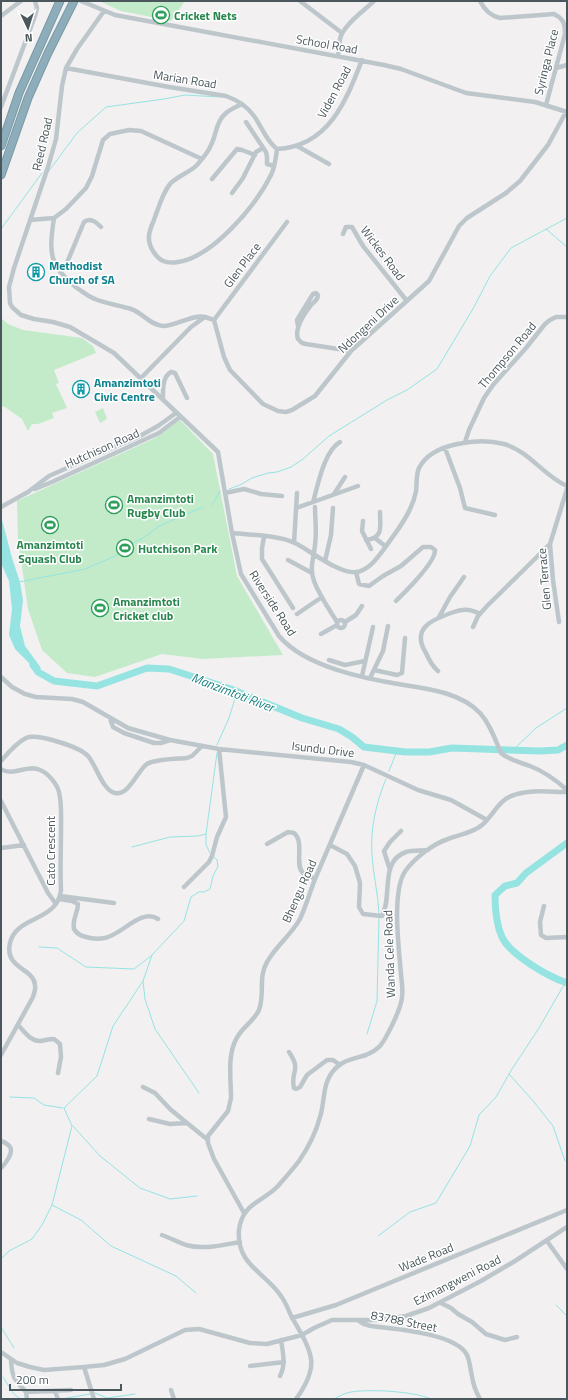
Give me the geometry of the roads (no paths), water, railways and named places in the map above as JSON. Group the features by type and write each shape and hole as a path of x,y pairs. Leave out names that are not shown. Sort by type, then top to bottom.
{"highway":[{"path":"1,146 19,93 60,1"},
{"path":"1,175 28,98 48,53 74,1"}],"street":[{"path":"1,16 21,1"},
{"path":"1,107 35,16 37,8 35,1"},
{"path":"300,1 342,33"},
{"path":"338,56 342,33 347,26 374,1"},
{"name":"Syringa Place","path":"480,1 484,8 494,16 500,18 554,14 564,21 565,34 546,105"},
{"name":"School Road","path":"84,2 104,11 128,17 362,60 401,69 466,93 524,100 567,112"},
{"name":"Reed Road","path":"10,288 14,268 56,139 62,86 66,68 77,49 104,11"},
{"name":"Viden Road","path":"278,149 297,146 314,138 329,125 349,90 362,60"},
{"path":"556,68 567,65"},
{"name":"Marian Road","path":"66,68 169,87 218,94 234,99 242,104 254,116 270,142 278,149"},
{"path":"242,104 224,114 220,120 212,145 202,159 195,167 170,185 148,235 150,247 157,258 161,261 174,262 186,260 203,252 216,243 242,216 257,197 271,174 278,149"},
{"name":"Ndongeni Drive","path":"214,320 224,357 230,370 263,404 278,411 286,412 292,410 315,396 351,351 429,281 462,222 506,193 520,181 548,145 567,112"},
{"path":"246,122 267,155 267,164 274,166"},
{"path":"30,220 54,218 66,209 86,188 92,176 103,140 110,134 129,130 141,131 202,159"},
{"path":"297,146 329,164"},
{"path":"232,192 243,178 254,155 263,148"},
{"path":"212,179 237,149 254,155"},
{"path":"54,218 51,246 54,262 60,272 72,284 91,298 133,310 156,324 169,325 199,316 214,320"},
{"path":"60,272 66,265 84,221 92,221 101,227"},
{"name":"Glen Place","path":"214,320 287,222"},
{"name":"Wickes Road","path":"343,234 346,227 352,227 363,246 407,301"},
{"name":"Riverside Road","path":"10,288 10,303 21,315 70,327 114,353 218,452 232,533 244,579 279,636 286,644 329,668 370,678 433,690 469,704 481,714 496,738 501,753 504,756 544,773 567,791"},
{"path":"298,326 311,305 318,298 317,294 312,294 297,320 298,339 302,343 351,351"},
{"path":"141,378 191,327 205,317"},
{"name":"Thompson Road","path":"466,442 469,430 484,398 493,385 545,324 556,317 567,317"},
{"path":"162,400 165,378 172,372 175,373 187,398"},
{"path":"166,421 171,408"},
{"name":"Hutchison Road","path":"28,492 49,476 138,437 166,421 176,413"},
{"name":"Hutchison Road","path":"1,507 28,492 158,433 180,417"},
{"path":"312,502 326,462 333,447 340,442"},
{"path":"232,533 281,539 294,543 345,572 356,572 363,570 372,563 410,510 416,493 416,477 422,463 433,453 466,442 494,442 516,449 554,479 567,486"},
{"path":"445,448 460,488 465,508 495,515"},
{"path":"334,494 345,477"},
{"path":"296,508 358,486"},
{"path":"225,493 244,489 261,494 282,496"},
{"name":"Glen Terrace","path":"559,622 552,580 550,544 567,489"},
{"path":"294,543 297,493"},
{"path":"315,507 315,544 312,573 314,581 337,624"},
{"path":"325,561 331,535 333,508"},
{"path":"366,540 375,538 379,534 380,512"},
{"path":"364,521 362,531 371,550"},
{"path":"264,537 262,559 293,608"},
{"path":"375,538 385,546"},
{"path":"473,627 480,614 550,544"},
{"path":"356,572 359,584 369,586 401,566 423,547 428,546 436,550 436,554 420,576 396,601"},
{"path":"288,560 312,573"},
{"path":"439,617 450,597 464,577"},
{"path":"297,614 322,597"},
{"path":"321,634 337,624 340,620 345,622 359,613 362,606"},
{"path":"438,671 422,648 420,638 424,628 439,617 464,609 475,611 480,614"},
{"path":"370,678 383,651 388,626"},
{"path":"362,676 373,627"},
{"path":"374,670 397,675 402,674 405,638"},
{"path":"329,660 345,665 365,661"},
{"name":"Isundu Drive","path":"1,677 12,687 25,694 36,697 72,699 83,702 96,708 128,728 170,740 202,746 351,762 364,765 411,787 451,800 487,820"},
{"path":"1,761 22,740 31,737 40,737 82,750 92,762 107,788 113,793 120,793 125,790 149,763 187,758 192,756 202,746"},
{"path":"184,887 209,862 217,837 226,817 219,748"},
{"name":"Bhengu Road","path":"208,1140 208,1136 228,1112 232,1098 231,1050 234,1041 255,1016 258,1010 262,991 262,975 264,968 268,960 300,919 315,879 364,765"},
{"name":"Cato Crescent","path":"1,769 9,772 34,768 40,770 49,777 59,791 61,819 60,897 52,909 19,928 14,933 10,942 9,952 12,960 31,976 35,983 33,997 1,1055"},
{"name":"Wanda Cele Road","path":"244,1213 254,1203 277,1187 299,1160 308,1145 321,1116 325,1091 330,1075 346,1061 372,1053 380,1047 400,1007 402,991 398,929 398,889 404,872 428,850 448,839 473,831 482,826 499,804 512,795 528,792 567,791"},
{"path":"1,801 50,897 56,904"},
{"path":"390,870 384,851 390,842 401,831"},
{"path":"267,844 288,832 294,833 299,840 302,872 315,879"},
{"path":"1,848 24,845"},
{"path":"330,845 347,854 355,866 360,883 359,906 363,914 382,916 386,907 392,864 396,859 405,853 428,850"},
{"path":"60,897 114,904"},
{"path":"60,897 78,904 74,918 74,929 81,936 105,938 113,935 145,916 153,916 158,919"},
{"path":"544,906 540,922 541,935 546,938 567,937"},
{"path":"18,1025 30,1038 34,1040 54,1040 60,1044 61,1057 58,1073"},
{"path":"289,1052 296,1063 293,1084 295,1089 299,1088 307,1075 327,1060 333,1060 340,1065"},
{"path":"144,1088 155,1093 170,1108 208,1140 214,1159 244,1213 239,1230 240,1242 246,1259 281,1296 309,1350 312,1364 310,1375 307,1384 296,1399"},
{"path":"149,1119 170,1124 187,1123"},
{"path":"1,1141 9,1145 11,1151 1,1168"},
{"name":"Wade Road","path":"292,1318 336,1305 567,1210"},
{"name":"Ezimangweni Road","path":"1,1352 11,1360 44,1370 84,1367 104,1365 125,1359 185,1330 199,1329 258,1344 302,1335 332,1320 378,1320 406,1316 430,1308 481,1281 567,1227"},
{"path":"162,1235 196,1247 211,1247 240,1242"},
{"path":"547,1240 567,1269"},
{"path":"441,1302 472,1322 486,1334 505,1340 517,1337"},
{"name":"83788 Street","path":"357,1320 371,1326 421,1332 457,1345 464,1350 468,1356 474,1385 480,1399"},
{"path":"280,1376 284,1362 281,1340"},
{"path":"11,1360 13,1377 26,1392 27,1399"},
{"path":"250,1366 284,1362"},
{"path":"84,1367 94,1399"},
{"path":"26,1392 71,1390"},
{"path":"171,1390 174,1399"},
{"path":"55,1391 58,1399"}],"water":[{"path":"1,516 20,582 23,600 20,626 25,646 41,668 38,672 15,649 9,635 12,609 9,581 1,563"}],"waterway":[{"path":"48,172 77,133 106,107 185,95 219,97"},
{"path":"1,229 42,173"},
{"path":"229,489 252,478 291,467 303,459 329,436 387,400 407,390 437,369 474,307 490,276 511,248 567,218"},
{"path":"546,229 567,247"},
{"path":"212,505 220,491"},
{"path":"19,582 85,569 115,556 127,546 143,538 159,526 203,507"},
{"name":"Manzimtoti River","path":"33,665 38,672 54,681 97,686 147,668 169,669 231,689 302,718 339,729 364,747 405,752 429,752 452,748 540,751 558,750 567,745"},
{"path":"217,745 229,718 237,692"},
{"path":"513,750 536,728 567,708"},
{"path":"389,771 397,751"},
{"path":"210,853 206,845 206,834 217,753"},
{"path":"379,913 373,862 372,836 379,797 386,779"},
{"path":"132,847 170,837 198,836 206,834"},
{"name":"Manzimtoti River","path":"567,843 526,873 517,883 505,886 495,895 497,922 506,944 521,958 541,971 567,983"},
{"path":"1,1259 9,1251 32,1239 42,1225 52,1205 72,1126 64,1108 97,1076 113,1026 143,981 152,955 184,921 191,897 199,892 204,892 210,889 213,876 218,866 217,860 213,856"},
{"path":"367,1034 377,1001 379,918"},
{"path":"39,947 57,948 86,967 134,969 151,956"},
{"path":"143,981 145,999 155,1029 199,1093"},
{"path":"378,1236 410,1212 436,1203 470,1146 479,1115 496,1097 565,983"},
{"path":"509,1074 553,1126 565,1161"},
{"path":"10,1097 34,1098 44,1105 63,1108"},
{"path":"73,1126 100,1156 140,1188 170,1199 197,1196"},
{"path":"52,1205 81,1220 111,1246 176,1276 196,1293"},
{"path":"556,1305 567,1316"},
{"path":"1,1327 14,1348"},
{"path":"3,1377 13,1393 20,1399"},
{"path":"334,1399 349,1392 359,1391 403,1392 431,1399"},
{"path":"95,1393 107,1398 135,1394"},
{"path":"61,1399 90,1394"}],"place":[{"name":"Cricket Nets","path":"161,15"},
{"name":"Methodist Church of SA","path":"36,272"},
{"name":"Amanzimtoti Civic Centre","path":"81,389"},
{"name":"Amanzimtoti Rugby Club","path":"114,505"},
{"name":"Amanzimtoti Squash Club","path":"50,525"},
{"name":"Hutchison Park","path":"125,548"},
{"name":"Amanzimtoti Cricket club","path":"100,608"}]}
